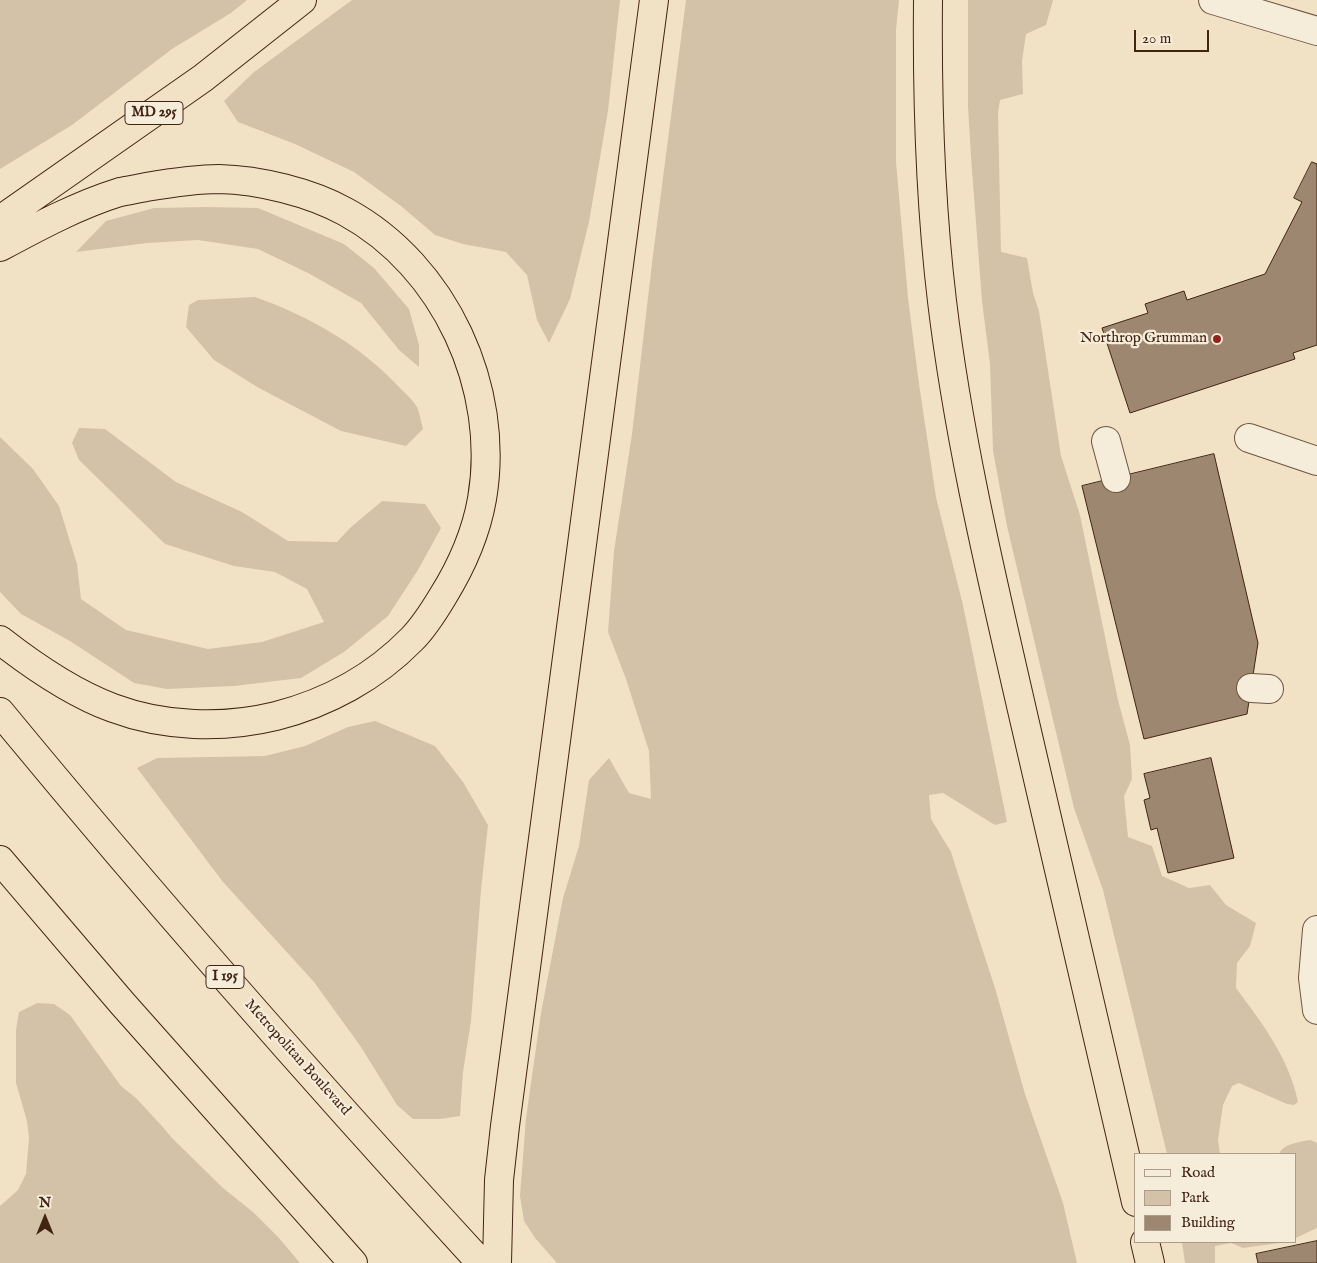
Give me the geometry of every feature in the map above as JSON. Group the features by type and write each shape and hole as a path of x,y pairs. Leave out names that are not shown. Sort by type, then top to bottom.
{"highway":[{"name":"MD 295","path":"0,220 204,78 302,0"},
{"path":"497,1263 499,1180 504,1126 654,0"},
{"path":"928,0 928,87 933,198 942,299 954,388 978,517 1134,1193"},
{"path":"0,247 60,216 121,192 172,182 218,179 264,184 304,194 345,211 375,231 406,258 435,294 456,330 471,365 482,408 486,454 482,500 472,537 455,577 414,637 383,665 342,692 299,710 244,723 209,725 158,720 112,708 68,686 22,658 0,640"},
{"name":"Metropolitan Boulevard","path":"0,712 84,814 186,932 481,1263"},
{"path":"0,860 122,1003 353,1263"},
{"path":"1145,1243 1150,1263"}],"street":[{"path":"1213,0 1317,31"},
{"path":"1249,438 1317,461"},
{"path":"1106,441 1116,478"},
{"path":"1317,930 1313,978 1317,1010"}],"green space":[{"path":"0,0 247,0 231,13 172,49 72,125 0,169"},
{"path":"352,0 620,0 608,111 589,222 570,299 549,343 537,320 527,275 506,252 463,244 435,235 401,206 354,172 295,144 238,122 224,101 254,72"},
{"path":"686,0 899,0 896,30 896,162 908,298 919,384 936,497 963,605 1007,822 995,825 943,793 929,795 931,819 951,852 995,988 1025,1094 1063,1203 1077,1263 557,1263 535,1238 524,1221 520,1196 526,1118 541,1013 563,898 579,846 589,780 609,758 629,793 651,799 649,751 626,679 608,632 614,551 632,434"},
{"path":"968,0 1053,0 1046,25 1026,34 1022,61 1023,94 1000,100 998,113 1001,252 1027,258 1033,293 1039,311 1061,456 1080,515 1118,700 1130,745 1132,779 1124,796 1128,837 1152,846 1162,876 1189,888 1210,885 1226,905 1256,923 1250,946 1237,963 1236,988 1265,1028 1281,1056 1294,1086 1298,1102 1294,1105 1287,1104 1239,1083 1232,1086 1223,1105 1218,1140 1220,1153 1167,1153 1103,890 1074,808 1007,526 993,451 990,364 982,301 968,106"},
{"path":"154,208 258,208 344,244 374,268 409,309 419,345 419,367 399,350 361,303 308,273 258,249 198,240 147,243 76,252 106,221"},
{"path":"255,297 295,313 333,333 368,358 417,407 423,429 406,446 341,431 259,388 214,360 186,327 189,305 198,300"},
{"path":"79,428 105,429 176,482 242,512 288,541 337,542 350,528 382,501 425,504 441,528 418,570 388,616 344,652 301,678 234,686 167,689 134,683 70,641 21,614 0,592 0,437 33,469 59,506 77,564 81,599 126,630 208,649 262,642 324,622 307,589 275,572 234,566 165,544 79,460 72,443"},
{"path":"375,721 435,746 463,782 488,825 471,1021 463,1072 460,1116 440,1119 413,1119 397,1105 361,1047 314,982 223,882 137,768 157,758 265,756 305,746 348,727"},
{"path":"37,1003 54,1004 70,1015 121,1086 136,1098 172,1138 223,1188 253,1212 300,1263 0,1263 0,1206 18,1190 26,1174 29,1138 27,1121 16,1083 16,1030 19,1012"},
{"path":"1310,1140 1317,1143 1317,1228 1297,1238 1297,1153 1280,1153 1288,1145"},
{"path":"1182,1243 1231,1243 1215,1246 1215,1263 1185,1263"},
{"path":"1231,1243 1280,1243 1243,1248"}],"building":[{"path":"1312,162 1317,164 1317,345 1293,353 1295,359 1130,413 1102,328 1148,313 1145,304 1184,291 1187,300 1265,274 1302,202 1294,198"},
{"path":"1214,454 1258,643 1247,714 1144,739 1082,486"},
{"path":"1211,758 1234,858 1168,873 1157,828 1151,830 1144,800 1150,798 1144,774"},
{"path":"1317,1241 1317,1263 1258,1263 1256,1254"}],"place":[{"name":"Northrop Grumman","path":"1217,339"}]}
